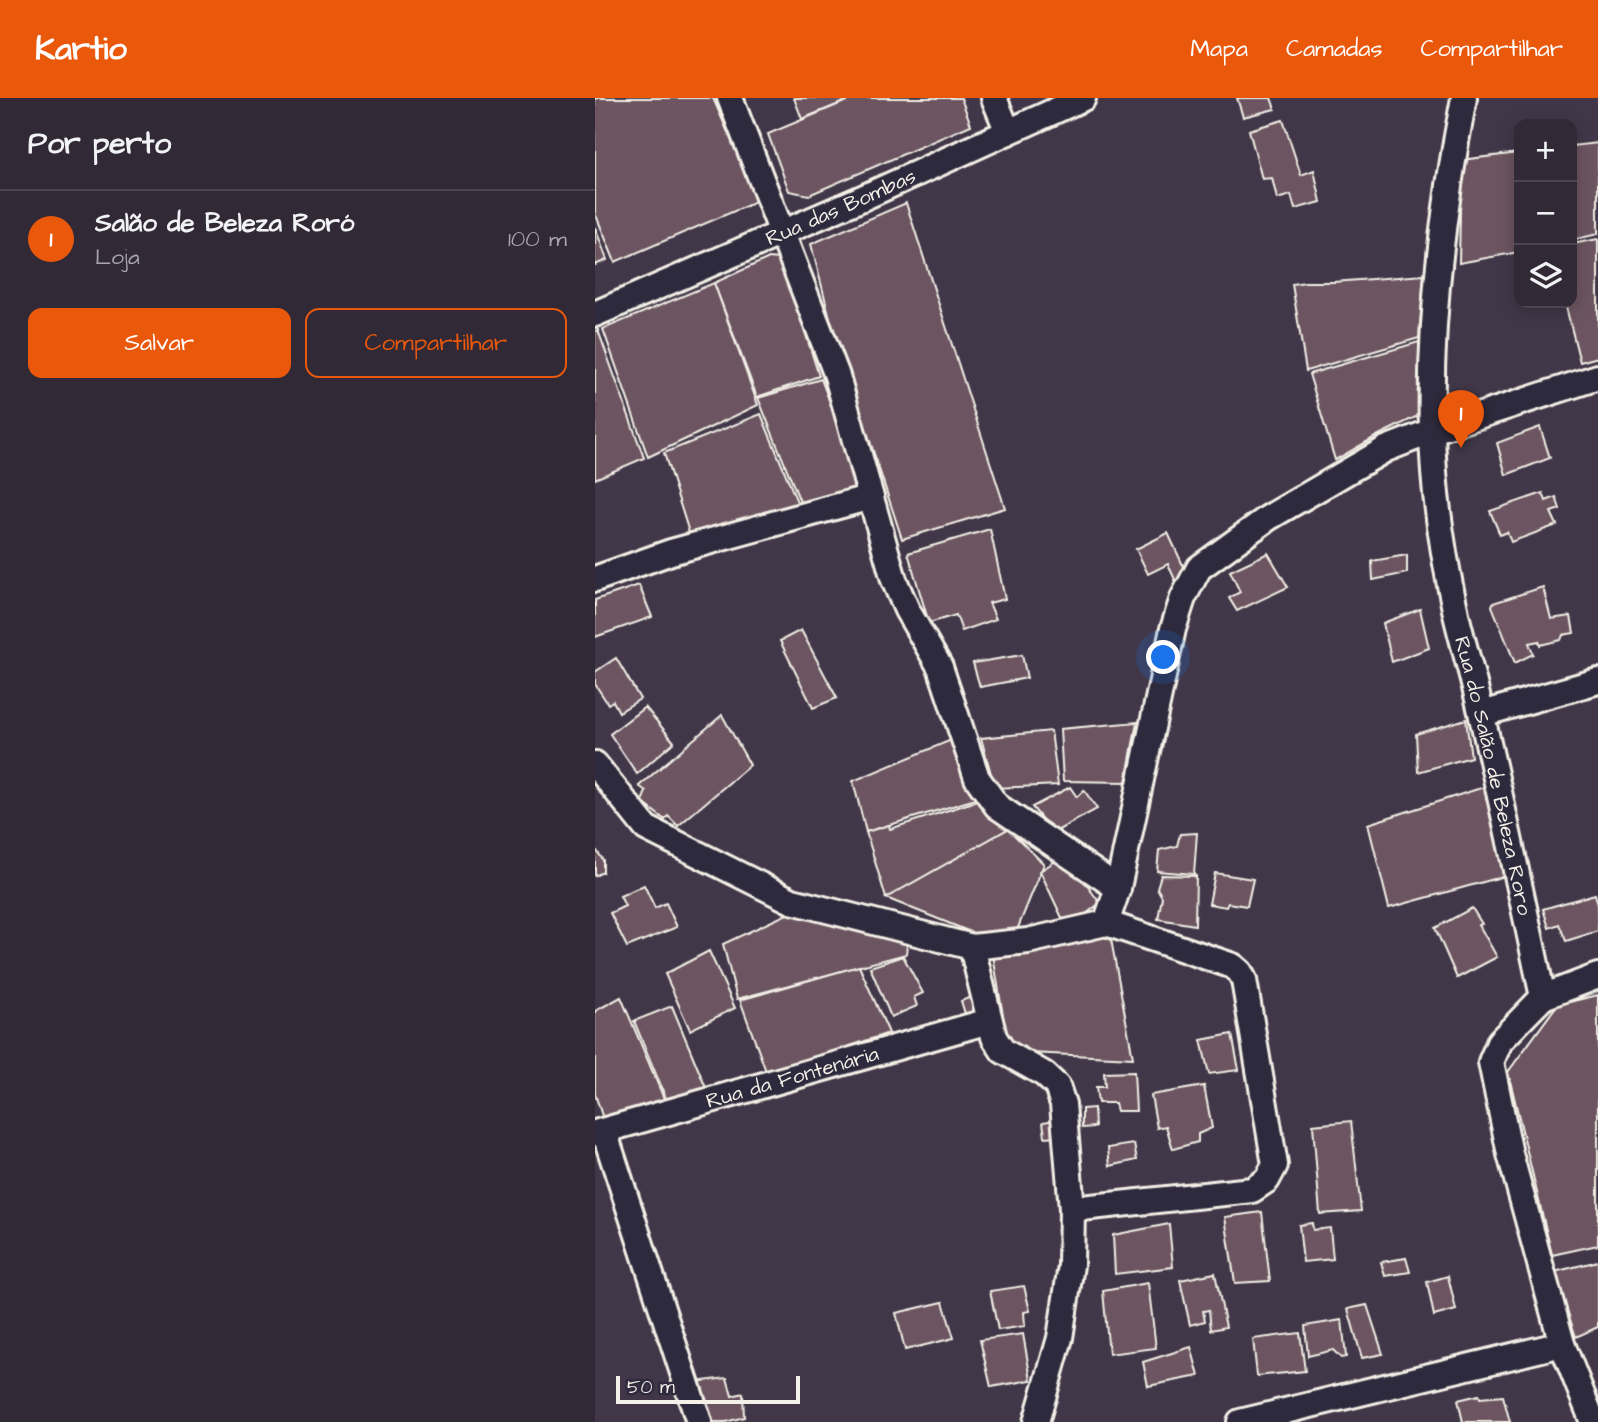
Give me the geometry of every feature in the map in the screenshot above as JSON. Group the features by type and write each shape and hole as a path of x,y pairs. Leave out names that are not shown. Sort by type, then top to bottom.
{"street":[{"path":"730,98 837,376 894,580 907,610 940,667 977,778 997,806 1118,888"},
{"path":"994,98 1008,132"},
{"name":"Rua das Bombas","path":"595,314 1083,98"},
{"name":"Rua do Salão de Beleza Roro","path":"1464,98 1444,217 1435,317 1431,431 1444,552 1456,615 1482,714 1543,997"},
{"path":"1105,923 1118,888 1173,629 1199,568 1268,518 1386,449 1431,431 1598,377"},
{"path":"595,579 671,552 871,497"},
{"path":"1482,714 1598,681"},
{"path":"595,764 646,828 792,901 972,947 1028,942 1105,923 1233,966 1240,972 1244,981 1275,1165 1267,1180 1252,1189 1072,1209"},
{"path":"972,947 993,1037 1003,1051 1044,1074 1057,1086 1063,1104 1072,1209 1071,1265 1060,1338 1036,1422"},
{"path":"1593,1422 1562,1344 1510,1154 1491,1062 1500,1041 1543,997 1598,976"},
{"name":"Rua da Fontenária","path":"599,1132 989,1021"},
{"path":"599,1132 699,1422"},
{"path":"1240,1422 1294,1415 1562,1344"}],"building":[{"path":"595,98 713,98 758,201 615,262 595,213"},
{"path":"794,98 854,98 802,119"},
{"path":"854,98 961,98 971,125 809,195 789,191 768,134"},
{"path":"1237,98 1271,98 1275,109 1243,117"},
{"path":"1283,120 1301,175 1314,170 1321,202 1295,209 1291,195 1277,199 1272,178 1262,179 1249,130"},
{"path":"1598,143 1598,234 1577,239 1577,182 1577,145"},
{"path":"1514,154 1514,253 1459,263 1461,160"},
{"path":"906,203 1005,508 902,539 831,322 811,244"},
{"path":"595,227 607,260 595,265"},
{"path":"1598,239 1598,357 1580,362 1566,308 1577,308 1577,243"},
{"path":"769,258 778,259 784,265 819,376 757,397 714,283"},
{"path":"1424,275 1419,338 1306,371 1292,284"},
{"path":"714,283 758,405 648,457 603,329"},
{"path":"598,330 644,458 595,479 595,331"},
{"path":"1419,342 1420,415 1335,460 1309,374"},
{"path":"821,379 859,479 852,492 803,509 758,398"},
{"path":"761,414 800,509 692,542 664,453"},
{"path":"1540,427 1550,458 1506,475 1497,443"},
{"path":"1543,493 1546,501 1556,497 1560,509 1551,512 1557,525 1511,542 1507,532 1500,535 1490,511"},
{"path":"990,529 1005,599 989,603 996,619 962,631 956,615 929,623 908,553"},
{"path":"1168,533 1188,576 1176,582 1168,564 1148,574 1136,549"},
{"path":"1268,553 1288,587 1237,611 1229,598 1240,592 1230,571"},
{"path":"1407,555 1407,573 1373,580 1372,561"},
{"path":"639,585 652,617 595,637 595,600"},
{"path":"1543,587 1551,619 1571,616 1574,633 1563,635 1561,640 1540,645 1539,641 1529,643 1533,654 1515,663 1493,603"},
{"path":"1420,609 1429,648 1392,662 1383,623"},
{"path":"801,630 837,698 813,708 780,641"},
{"path":"1022,655 1027,678 980,687 973,663"},
{"path":"616,658 640,699 619,712 613,701 608,704 595,684 595,672"},
{"path":"645,707 674,742 637,774 610,734"},
{"path":"722,715 750,765 678,826 668,816 665,820 642,802 646,791 639,786"},
{"path":"1466,719 1471,757 1418,772 1416,734"},
{"path":"1137,722 1126,782 1063,781 1060,729"},
{"path":"1051,731 1058,785 995,788 981,738"},
{"path":"956,738 979,798 866,832 853,781"},
{"path":"1070,787 1077,797 1084,790 1097,809 1053,833 1032,807"},
{"path":"1484,787 1505,876 1389,908 1368,824"},
{"path":"980,800 1008,829 886,898 866,832 889,825 890,829"},
{"path":"1008,829 1044,864 1015,935 988,939 886,898"},
{"path":"1197,833 1194,874 1157,871 1159,850 1177,846 1180,834"},
{"path":"597,851 603,860 603,872 595,876 595,852"},
{"path":"1057,860 1072,865 1100,903 1077,921 1064,922 1040,871"},
{"path":"1215,873 1253,879 1247,906 1228,903 1226,907 1209,904"},
{"path":"1161,875 1196,876 1195,925 1158,919 1162,897 1157,888"},
{"path":"644,885 655,908 666,903 677,927 627,947 610,913 625,906 620,896"},
{"path":"1595,894 1598,905 1598,931 1566,941 1559,924 1549,928 1543,909"},
{"path":"1472,908 1497,957 1457,978 1435,928"},
{"path":"787,914 908,935 906,954 737,999 723,944"},
{"path":"1110,934 1133,1058 1009,1052 993,955"},
{"path":"709,951 735,1008 690,1030 665,974"},
{"path":"903,956 923,993 914,997 917,1006 891,1017 870,967"},
{"path":"859,966 889,1033 767,1074 740,1000"},
{"path":"976,995 984,1018 968,1023 961,1001"},
{"path":"1598,995 1598,1245 1552,1255 1508,1072 1557,1005"},
{"path":"621,997 665,1101 604,1122 595,1094 595,1011"},
{"path":"672,1006 706,1088 667,1101 634,1021"},
{"path":"1232,1034 1239,1070 1209,1074 1201,1040"},
{"path":"1134,1072 1136,1111 1117,1111 1115,1103 1098,1103 1096,1087 1105,1087 1104,1073"},
{"path":"1204,1086 1212,1128 1198,1134 1198,1142 1173,1149 1166,1126 1157,1128 1151,1095"},
{"path":"1094,1108 1095,1127 1082,1128 1082,1109"},
{"path":"1055,1120 1055,1136 1045,1137 1043,1122"},
{"path":"1351,1121 1361,1211 1320,1214 1313,1125"},
{"path":"1134,1144 1137,1160 1110,1166 1108,1148"},
{"path":"1262,1212 1270,1281 1235,1283 1225,1217"},
{"path":"1312,1223 1313,1230 1330,1228 1333,1259 1303,1262 1299,1225"},
{"path":"1169,1224 1173,1267 1115,1274 1113,1235"},
{"path":"1406,1258 1410,1272 1385,1276 1381,1262"},
{"path":"1598,1261 1598,1327 1576,1337 1554,1272"},
{"path":"1215,1273 1226,1327 1211,1330 1209,1310 1203,1311 1205,1321 1190,1325 1180,1280"},
{"path":"1448,1276 1456,1310 1434,1316 1427,1282"},
{"path":"1148,1283 1156,1348 1109,1354 1103,1291"},
{"path":"1024,1286 1030,1311 1024,1312 1025,1326 998,1330 990,1291"},
{"path":"943,1302 954,1338 905,1350 896,1313"},
{"path":"1367,1305 1383,1354 1362,1358 1348,1309"},
{"path":"1342,1320 1346,1357 1341,1358 1333,1350 1308,1356 1305,1326"},
{"path":"1300,1333 1305,1371 1257,1376 1253,1339"},
{"path":"1023,1334 1031,1380 991,1387 980,1340"},
{"path":"1191,1347 1199,1376 1148,1386 1143,1362"},
{"path":"727,1378 732,1396 743,1393 744,1417 726,1422 711,1422 694,1382"},
{"path":"1479,1395 1480,1398 1503,1396 1510,1422 1463,1422 1458,1400"}],"place":[{"name":"Salão de Beleza Roró","path":"1461,448"}]}
